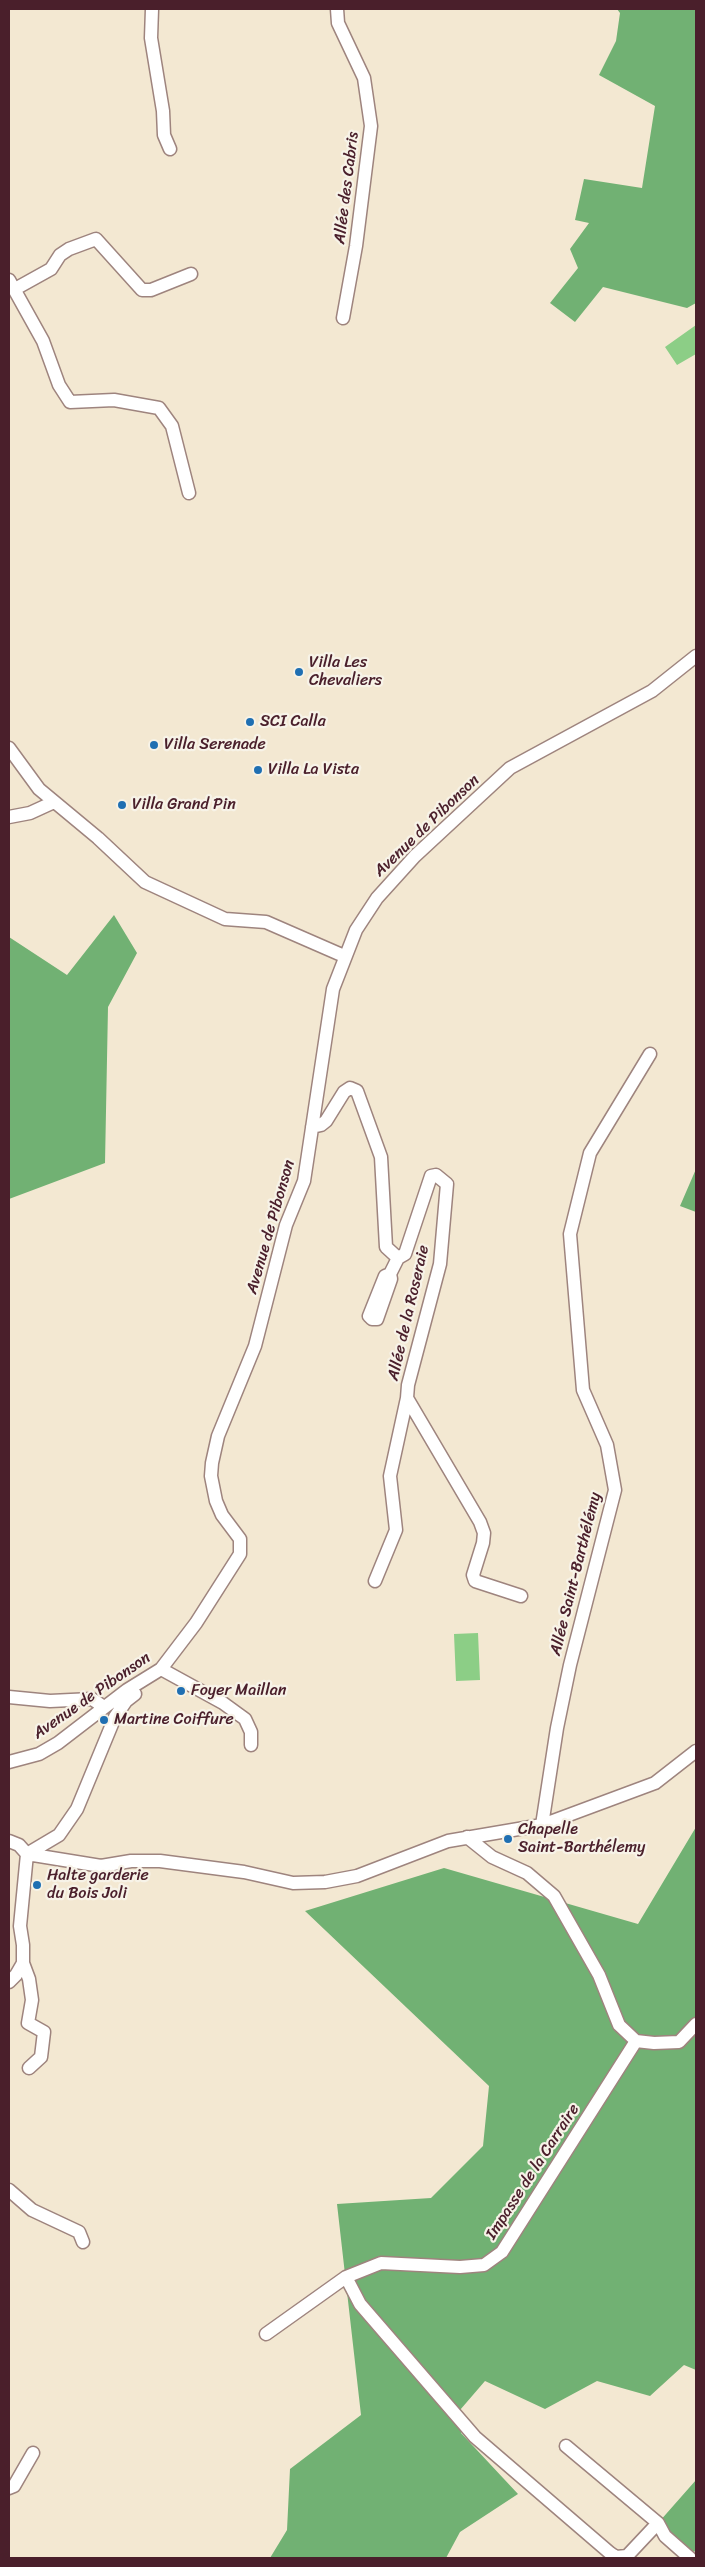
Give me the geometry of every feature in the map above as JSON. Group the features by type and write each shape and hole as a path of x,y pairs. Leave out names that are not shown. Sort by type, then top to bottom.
{"street":[{"path":"152,9 151,38 163,111 164,135 170,149"},
{"name":"Allée des Cabris","path":"338,9 338,23 364,78 371,126 356,246 343,318"},
{"path":"189,493 172,426 159,408 114,400 70,402 59,385 43,341 12,285 51,269 65,252 96,239 142,290 151,290 191,274"},
{"name":"Avenue de Pibonson","path":"9,1762 39,1754 58,1743 104,1707 161,1669 196,1624 240,1554 240,1539 222,1515 216,1501 211,1476 212,1463 218,1436 255,1346 286,1225 304,1181 333,989 344,956 356,930 377,898 415,856 510,768 652,691 696,656"},
{"path":"9,748 39,789 98,838 145,882 225,919 266,922 344,956"},
{"path":"9,817 30,813 54,802"},
{"name":"Allée Saint-Barthélémy","path":"542,1825 557,1728 570,1665 615,1490 607,1445 583,1390 570,1234 590,1153 650,1054"},
{"name":"Allée de la Roseraie","path":"312,1126 321,1126 326,1121 344,1092 350,1088 357,1091 381,1157 386,1247 398,1258 405,1254 426,1186 431,1176 436,1175 447,1184 440,1264 407,1398 480,1522 484,1533 483,1543 473,1574 475,1581 521,1596"},
{"path":"390,1274 398,1258"},
{"path":"375,1581 396,1530 390,1476 407,1398"},
{"path":"161,1669 224,1703 245,1719 251,1732 252,1745"},
{"path":"27,1854 59,1835 77,1809 115,1716 126,1700 143,1688 144,1680"},
{"path":"9,1697 50,1700 92,1699 104,1707"},
{"path":"9,1841 19,1846 27,1854 101,1866 131,1861 160,1861 244,1872 293,1883 325,1882 357,1876 448,1841 542,1825 655,1783 696,1751"},
{"path":"467,1837 492,1857 527,1873 554,1896 600,1975 619,2025 636,2041 654,2043 679,2042 696,2024"},
{"path":"27,1854 20,1926 23,1963 29,1980 32,2000 28,2023 44,2032 42,2057 29,2068"},
{"path":"9,1982 23,1963"},
{"name":"Impasse de la Carraire","path":"266,2334 346,2277 381,2263 460,2267 484,2265 502,2252 636,2041"},
{"path":"9,2190 32,2210 79,2232 83,2242"},
{"path":"346,2277 360,2304 475,2437 610,2553 616,2557 627,2556 658,2523"},
{"path":"566,2446 658,2523 665,2536 690,2558"},
{"path":"9,2488 14,2486 33,2453"}],"green space":[{"path":"617,9 696,9 696,303 687,308 603,287 575,322 550,303 578,268 570,249 589,223 575,220 584,179 642,188 655,106 599,75 616,41 620,13"},
{"path":"696,325 696,354 677,365 665,347"},
{"path":"114,915 137,953 108,1007 105,1163 9,1199 9,937 67,975"},
{"path":"696,1169 696,1212 680,1206"},
{"path":"478,1633 480,1680 456,1681 454,1634"},
{"path":"696,1827 696,2370 684,2365 650,2396 597,2381 545,2409 485,2381 460,2410 461,2433 518,2494 460,2532 446,2558 270,2558 287,2530 290,2469 361,2415 337,2204 431,2198 483,2146 489,2086 305,1911 444,1868 638,1924"},
{"path":"696,2480 696,2552 684,2548 659,2522"}],"place":[{"name":"Villa Les Chevaliers","path":"299,672"},
{"name":"SCI Calla","path":"250,722"},
{"name":"Villa Serenade","path":"154,745"},
{"name":"Villa La Vista","path":"258,770"},
{"name":"Villa Grand Pin","path":"122,805"},
{"name":"Foyer Maillan","path":"181,1691"},
{"name":"Martine Coiffure","path":"104,1720"},
{"name":"Chapelle Saint-Barthélemy","path":"508,1839"},
{"name":"Halte garderie du Bois Joli","path":"37,1885"}]}
